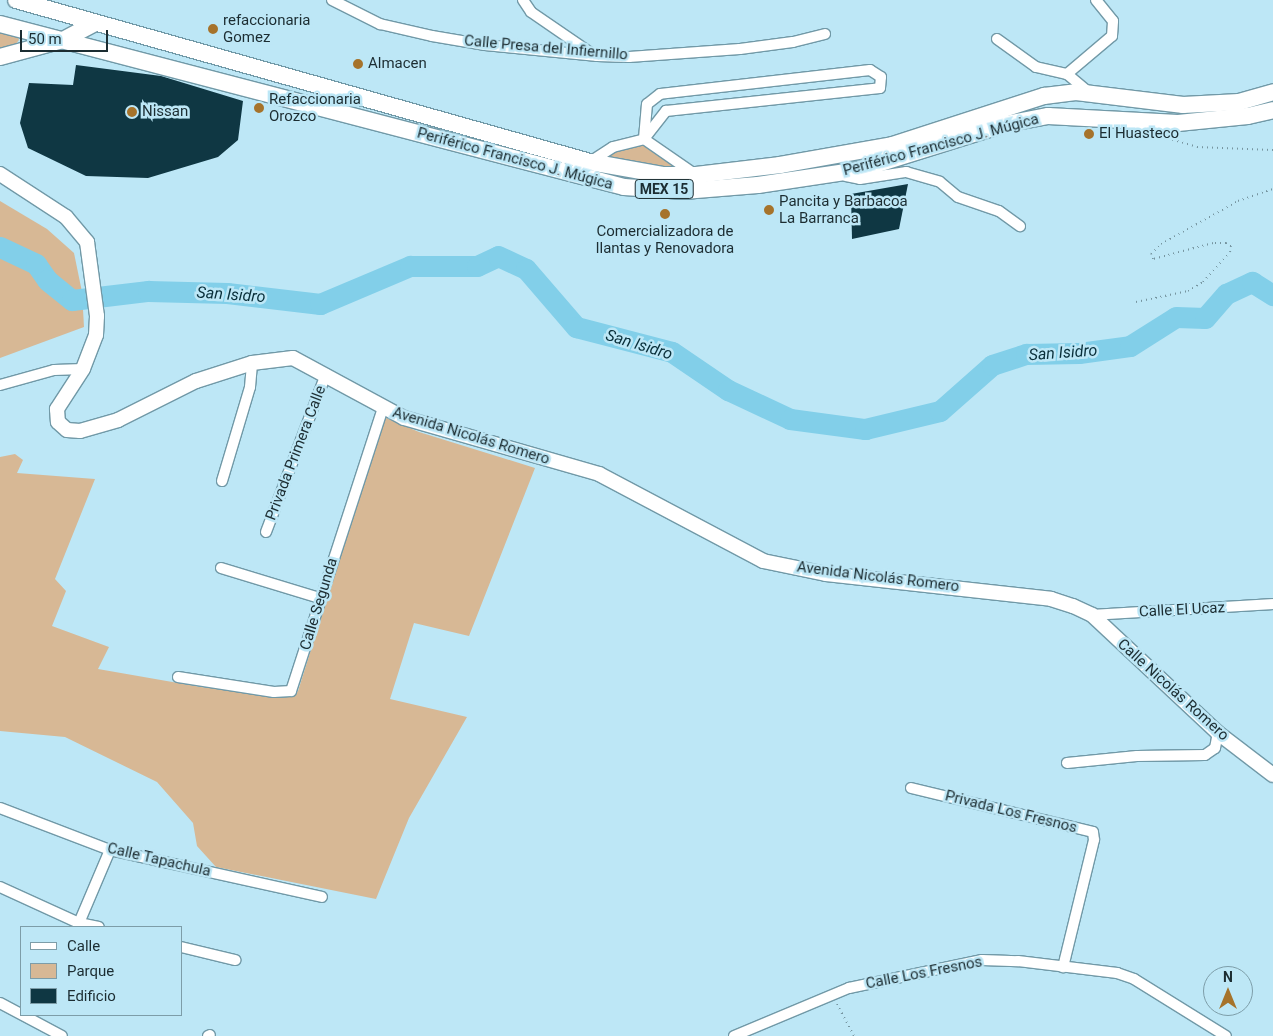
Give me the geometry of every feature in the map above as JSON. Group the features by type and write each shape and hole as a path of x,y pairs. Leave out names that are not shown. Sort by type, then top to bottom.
{"main road":[{"name":"Periférico Francisco J. Múgica","path":"16,0 43,4 95,24 590,162 664,175 696,175 780,165 892,145 1044,96 1076,92 1184,105 1239,102 1273,92"},
{"name":"Periférico Francisco J. Múgica","path":"0,24 624,187 717,190 832,174 912,154 1006,124 1048,116 1178,123 1238,117 1273,110"},
{"path":"0,57 63,40 95,24"}],"street":[{"path":"523,0 531,12 595,56"},
{"path":"1067,74 1112,36 1113,21 1096,0"},
{"name":"Calle Presa del Infiernillo","path":"335,1 380,24 432,36 485,45 595,56 629,57 740,49 793,42 825,34"},
{"path":"996,39 1036,67 1067,74 1093,95"},
{"path":"590,162 613,146 644,139 666,111 716,104 880,88 882,80 874,70 808,80 714,87 652,97 646,104 644,139"},
{"path":"866,71 866,89"},
{"path":"808,80 810,96"},
{"path":"714,87 716,104"},
{"path":"644,139 696,175"},
{"path":"832,174 860,179 906,172 940,182 958,197 999,211 1020,226"},
{"name":"Avenida Nicolás Romero","path":"0,174 66,217 87,242 98,316 96,335 83,369 57,408 58,422 66,430 80,431 118,420 178,388 252,363 293,358 326,374 383,408 404,418 599,474 764,562 826,574 1050,599 1073,606"},
{"path":"222,481 250,387 252,363"},
{"path":"0,385 54,370 83,369"},
{"name":"Privada Primera Calle","path":"266,532 326,374"},
{"name":"Calle Segunda","path":"178,677 274,692 291,691 383,408"},
{"path":"221,568 320,598"},
{"name":"Calle El Ucaz","path":"1092,615 1273,604"},
{"name":"Calle Nicolás Romero","path":"1073,606 1092,615 1218,733 1273,775"},
{"path":"1066,764 1137,756 1205,755 1215,748 1218,733"},
{"name":"Privada Los Fresnos","path":"911,788 1093,832 1094,840 1063,967"},
{"name":"Calle Tapachula","path":"0,808 110,850 322,897"},
{"path":"79,923 110,850"},
{"path":"0,887 79,923 93,926"},
{"path":"182,947 235,960"},
{"name":"Calle Los Fresnos","path":"734,1036 849,988 982,960 1117,973 1134,979 1226,1036"},
{"path":"0,1003 20,1016"},
{"path":"21,1016 48,1033 62,1036"}],"path":[{"path":"1158,134 1197,147 1273,150"},
{"path":"1136,302 1188,291 1203,282 1230,252 1231,246 1226,243 1213,243 1152,260 1151,254 1161,244 1238,201 1273,189"},
{"path":"832,995 854,1036"}],"green space":[{"path":"0,31 16,33 19,40 15,45 0,50"},
{"path":"643,143 684,171 600,158"},
{"path":"0,201 47,229 74,253 82,292 84,327 0,358"},
{"path":"384,417 419,432 535,468 469,636 414,623 390,699 467,717 409,818 376,899 216,867 197,846 193,823 157,782 65,737 0,731 0,457 15,454 23,460 17,473 95,479 55,579 66,591 52,626 109,647 98,669 201,687 293,696 298,691"}],"building":[{"name":"Nissan","path":"76,65 161,76 243,101 238,140 218,157 148,178 86,176 28,148 20,123 29,83 73,85"},
{"path":"908,184 899,229 852,239 851,194"}],"waterway":[{"name":"San Isidro","path":"0,247 36,264 47,280 72,300 148,291 227,293 320,304 410,266 477,266 498,256 526,269 576,327 672,352 728,390 790,419 865,429 940,411 992,365 1026,354 1079,353 1130,346 1176,317 1205,318 1226,294 1252,282 1273,295"}],"place":[{"name":"refaccionaria Gomez","path":"213,29"},
{"name":"Almacen","path":"358,64"},
{"name":"Refaccionaria Orozco","path":"259,108"},
{"name":"Nissan","path":"132,112"},
{"name":"El Huasteco","path":"1089,134"},
{"name":"Pancita y Barbacoa La Barranca","path":"769,210"},
{"name":"Comercializadora de llantas y Renovadora","path":"665,214"}]}
